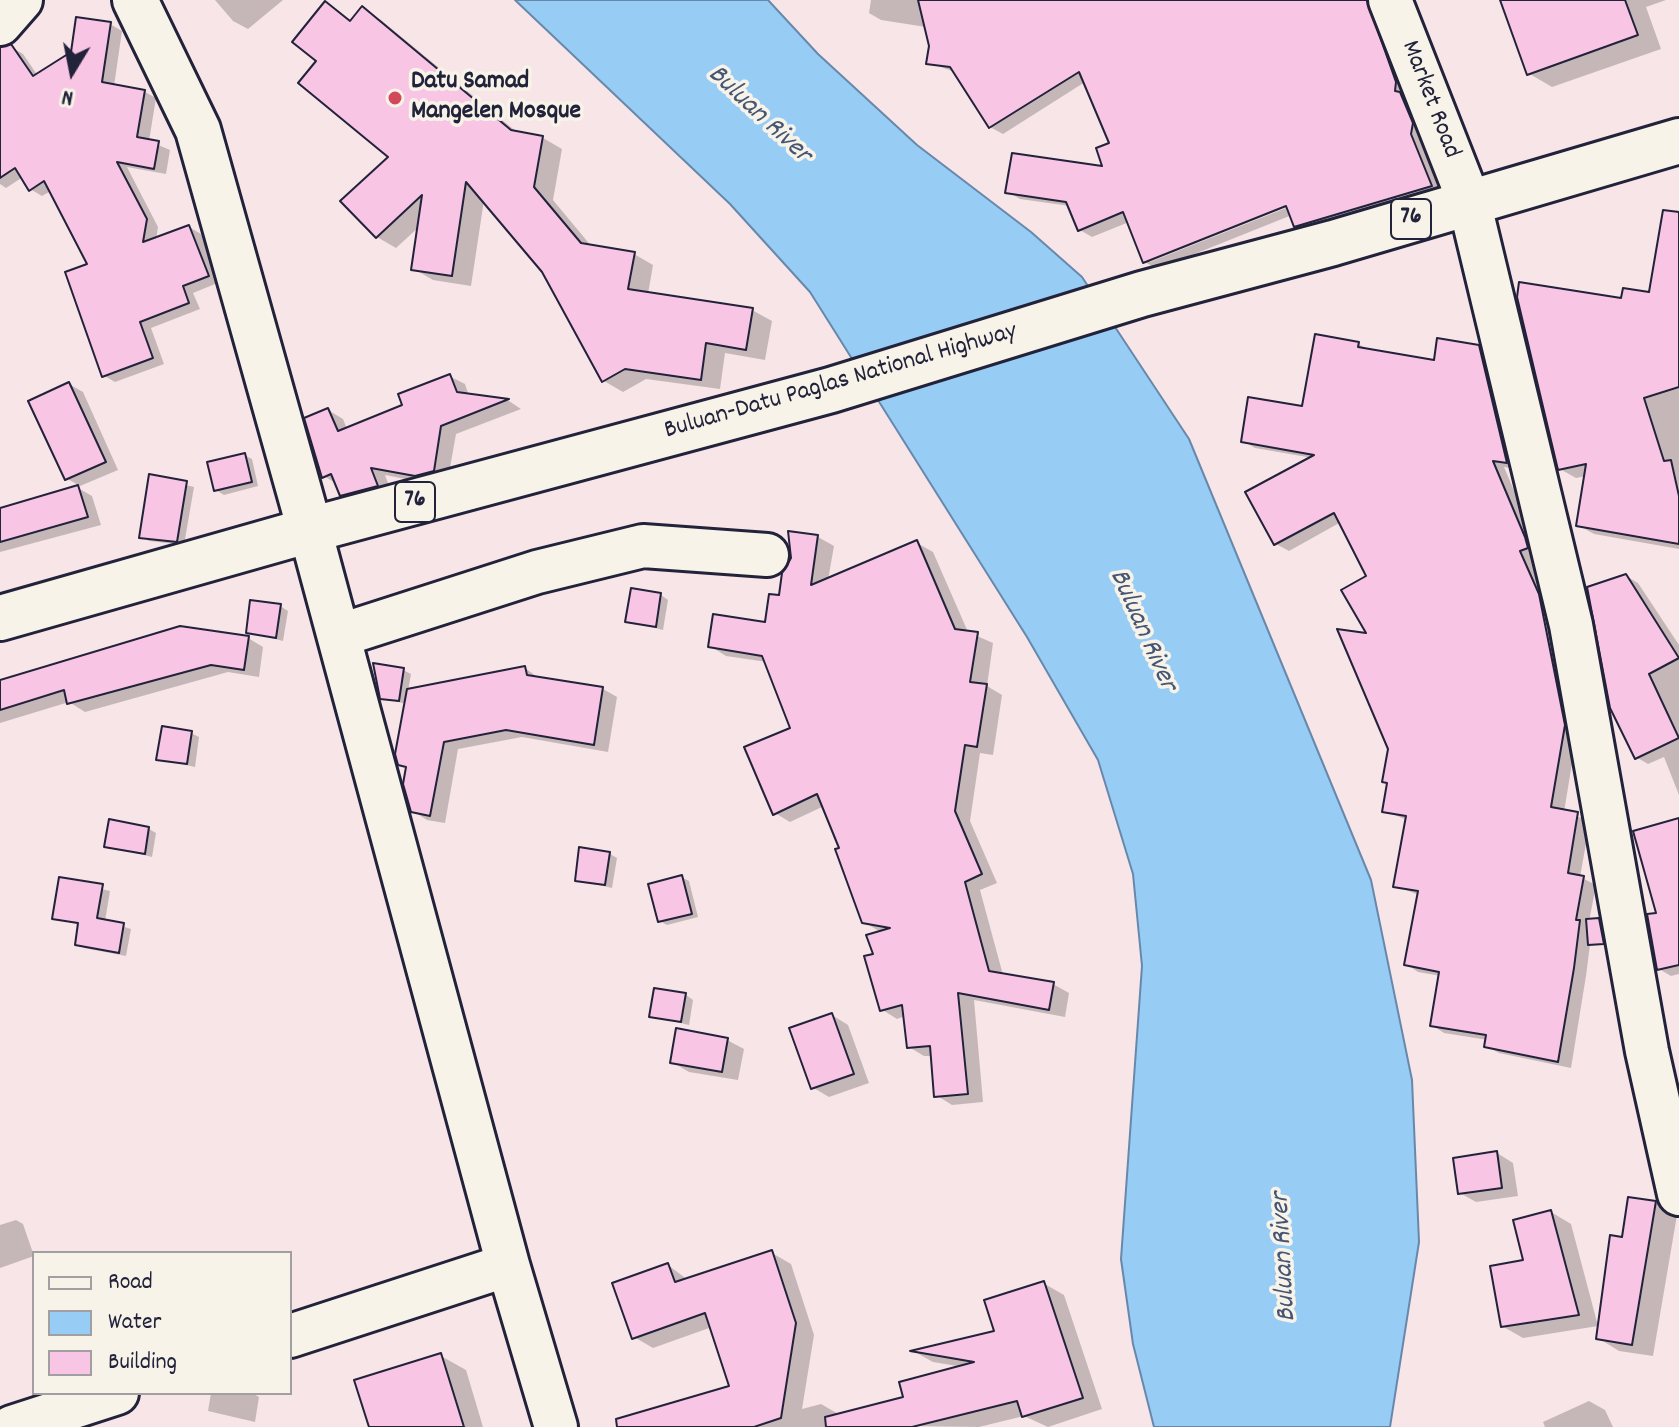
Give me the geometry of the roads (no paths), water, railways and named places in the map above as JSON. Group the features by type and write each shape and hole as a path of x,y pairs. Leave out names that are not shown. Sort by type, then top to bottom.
{"main road":[{"path":"135,0 198,130 310,530"},
{"name":"Buluan-Datu Paglas National Highway","path":"0,618 310,530 831,390 1142,294 1333,243 1679,141"}],"street":[{"path":"0,24 21,0"},
{"name":"Market Road","path":"1390,0 1469,201 1571,625 1647,1051 1679,1194"},
{"path":"310,530 341,635 508,1265 556,1427"},
{"path":"341,635 537,572 643,546 767,555"},
{"path":"292,1335 508,1265"},
{"path":"12,1427 111,1395"}],"water":[{"name":"Buluan River","path":"515,0 768,0 818,54 917,145 1031,232 1082,277 1189,439 1371,880 1412,1080 1419,1242 1390,1427 1154,1427 1133,1344 1121,1259 1142,966 1133,874 1098,760 1027,637 810,292 730,204"}],"place":[{"name":"Datu Samad Mangelen Mosque","path":"395,98"}]}
